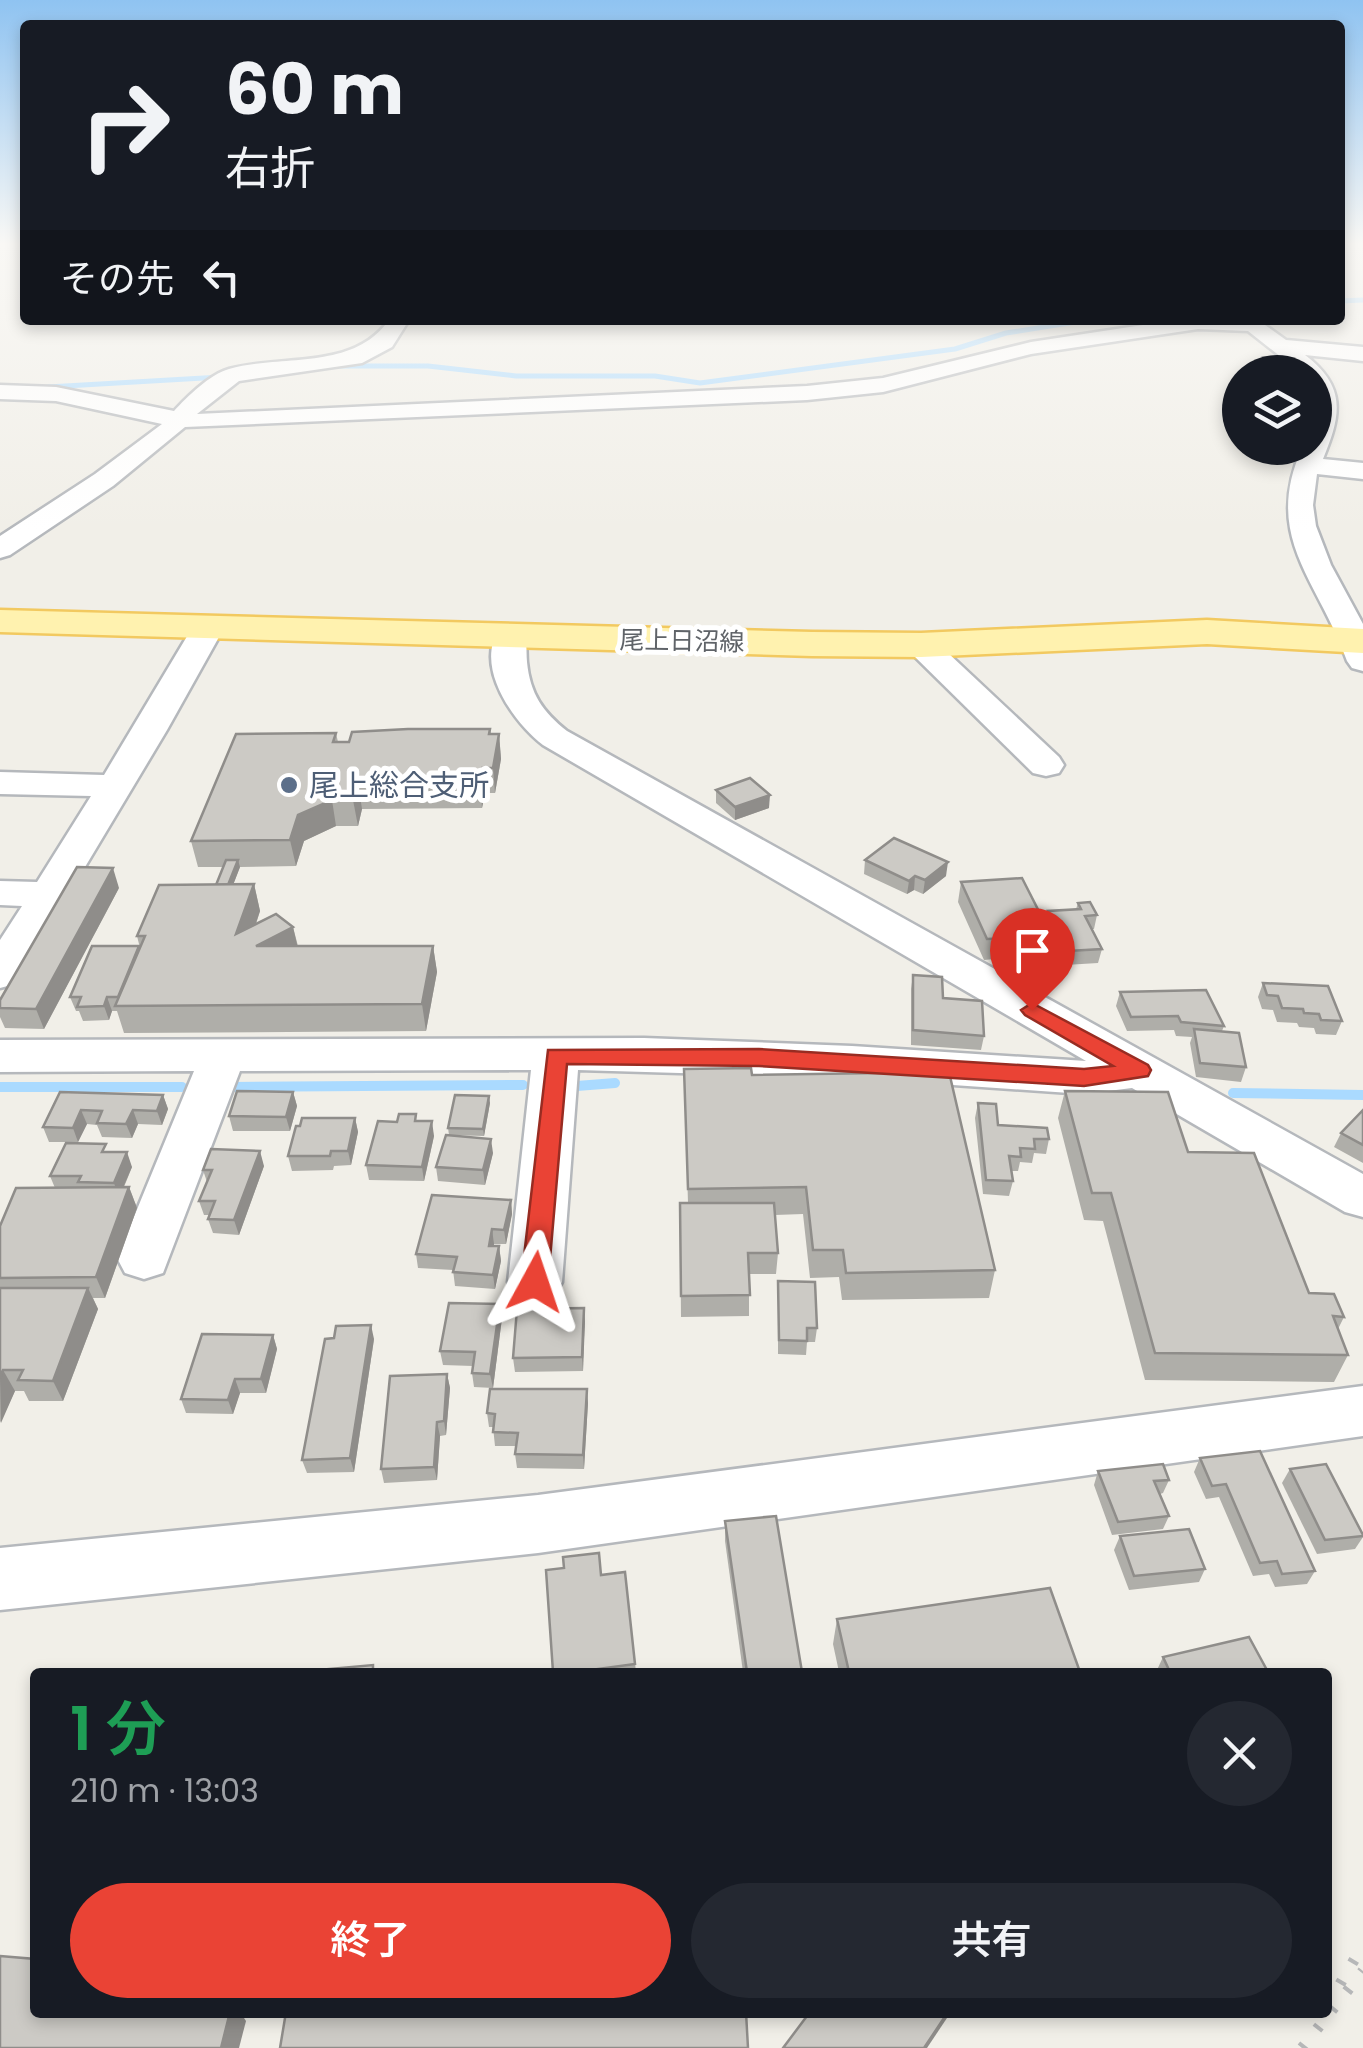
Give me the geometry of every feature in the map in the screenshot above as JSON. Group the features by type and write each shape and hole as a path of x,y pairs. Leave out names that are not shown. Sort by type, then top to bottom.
{"main road":[{"name":"尾上日沼線","path":"0,621 920,645 1207,632 1361,647"}],"street":[{"path":"0,549 79,498 232,375 354,358 386,340"},
{"path":"0,392 56,394 180,420 774,396 883,384 1071,340"},
{"path":"1271,340 1291,355"},
{"path":"1280,346 1363,354"},
{"path":"1306,465 1301,474 1299,506 1306,541 1361,647"},
{"path":"1314,465 1363,471"},
{"path":"0,974 208,628"},
{"path":"510,637 510,668 522,709 554,738 1363,1198"},
{"path":"920,645 1046,765"},
{"path":"0,784 116,786"},
{"path":"0,894 48,894"},
{"path":"0,1056 778,1058 1084,1078 1140,1070"},
{"path":"535,1282 556,1056"},
{"path":"144,1258 222,1058"},
{"path":"0,1580 538,1524 1363,1411"}],"building":[{"path":"490,729 489,734 499,734 493,768 482,768 480,783 358,783 353,800 332,800 298,815 290,840 191,841 236,734 336,733 333,742 349,742 352,732"},
{"path":"750,778 770,795 735,807 716,790"},
{"path":"894,838 948,862 925,880 915,876 909,881 865,860"},
{"path":"226,860 238,860 228,885 216,885"},
{"path":"77,867 113,868 36,1009 0,1008 0,1000"},
{"path":"1022,878 1057,947 1017,950 1010,938 987,939 961,882"},
{"path":"254,884 236,934 276,914 293,927 256,946 433,946 422,1004 115,1006 145,936 137,936 159,885"},
{"path":"1090,902 1097,915 1085,916 1102,949 1068,951 1048,911 1081,909 1078,903"},
{"path":"92,946 139,946 118,997 107,997 104,1006 77,1007 81,997 70,997"},
{"path":"913,975 942,977 943,998 982,1001 984,1036 913,1030"},
{"path":"1263,983 1328,986 1342,1021 1321,1020 1319,1014 1304,1013 1303,1009 1282,1008 1278,996 1267,995"},
{"path":"1206,990 1224,1026 1181,1022 1178,1016 1131,1017 1120,992"},
{"path":"1194,1029 1239,1033 1246,1067 1200,1063"},
{"path":"751,1068 752,1075 949,1072 995,1270 846,1273 843,1250 813,1250 806,1187 688,1189 684,1069"},
{"path":"237,1091 293,1092 286,1117 229,1116"},
{"path":"1065,1091 1168,1092 1188,1152 1254,1153 1309,1293 1334,1294 1344,1317 1333,1316 1348,1355 1155,1353 1111,1193 1092,1193"},
{"path":"60,1092 163,1095 157,1111 133,1110 126,1124 97,1123 102,1111 81,1110 73,1128 43,1127"},
{"path":"455,1095 489,1096 483,1129 448,1128"},
{"path":"978,1103 996,1104 998,1125 1047,1128 1049,1139 1034,1139 1035,1149 1020,1148 1021,1157 1009,1156 1013,1181 986,1180"},
{"path":"1363,1110 1363,1145 1341,1133"},
{"path":"399,1114 416,1114 415,1121 432,1121 422,1167 366,1165 378,1121 397,1122"},
{"path":"302,1118 355,1118 348,1151 331,1151 330,1156 288,1156"},
{"path":"446,1135 491,1139 483,1170 436,1167"},
{"path":"66,1143 106,1144 102,1152 127,1152 114,1183 78,1182 81,1176 50,1176"},
{"path":"211,1149 260,1151 234,1220 208,1219 215,1201 199,1201 212,1170 203,1170"},
{"path":"129,1187 96,1277 0,1278 0,1226 16,1188"},
{"path":"432,1195 511,1200 504,1230 492,1229 489,1246 499,1246 493,1275 453,1272 457,1257 416,1254"},
{"path":"680,1203 774,1203 778,1253 748,1253 750,1295 681,1296"},
{"path":"778,1281 815,1282 817,1328 807,1328 807,1341 779,1340"},
{"path":"0,1288 88,1288 53,1381 18,1380 23,1370 3,1370 0,1378"},
{"path":"449,1303 500,1304 490,1374 472,1373 475,1352 440,1351"},
{"path":"584,1308 582,1357 513,1358 517,1309"},
{"path":"371,1325 350,1458 302,1460 325,1339 334,1338 336,1326"},
{"path":"202,1334 273,1335 261,1379 235,1379 228,1400 181,1399"},
{"path":"447,1374 444,1421 437,1422 434,1467 381,1469 390,1376"},
{"path":"490,1389 587,1389 583,1455 515,1454 518,1433 493,1432 495,1414 487,1413"},
{"path":"1260,1451 1315,1571 1282,1574 1277,1561 1260,1563 1226,1484 1212,1486 1200,1458"},
{"path":"1163,1464 1169,1480 1154,1481 1169,1516 1118,1522 1098,1471"},
{"path":"1326,1464 1363,1536 1325,1540 1290,1469"},
{"path":"776,1516 801,1668 746,1668 725,1521"},
{"path":"1189,1529 1205,1569 1134,1576 1120,1536"},
{"path":"599,1553 601,1575 625,1572 635,1664 553,1668 546,1570 564,1568 563,1557"},
{"path":"1050,1588 1079,1668 848,1668 837,1619"},
{"path":"1249,1637 1266,1668 1168,1668 1163,1657"},
{"path":"0,1956 30,1959 30,2018 228,2018 221,2048 0,2048"},
{"path":"285,2018 746,2018 748,2048 280,2048"},
{"path":"806,2018 944,2018 924,2048 783,2048"}],"waterway":[{"path":"332,366 428,366 516,376 655,376 700,383 955,349 985,340"},
{"path":"48,387 221,377"},
{"path":"577,1086 615,1083"},
{"path":"230,1087 523,1085"},
{"path":"0,1087 182,1087"},
{"path":"1233,1093 1363,1095"}],"railway":[{"path":"1340,1984 1363,1945"},
{"path":"1332,2010 1363,1971"},
{"path":"1302,2048 1326,2018"}],"place":[{"name":"尾上総合支所","path":"289,785"}],"route":[{"path":"535,1282 556,1056 759,1058 1084,1078 1140,1070 1032,1010"}]}
